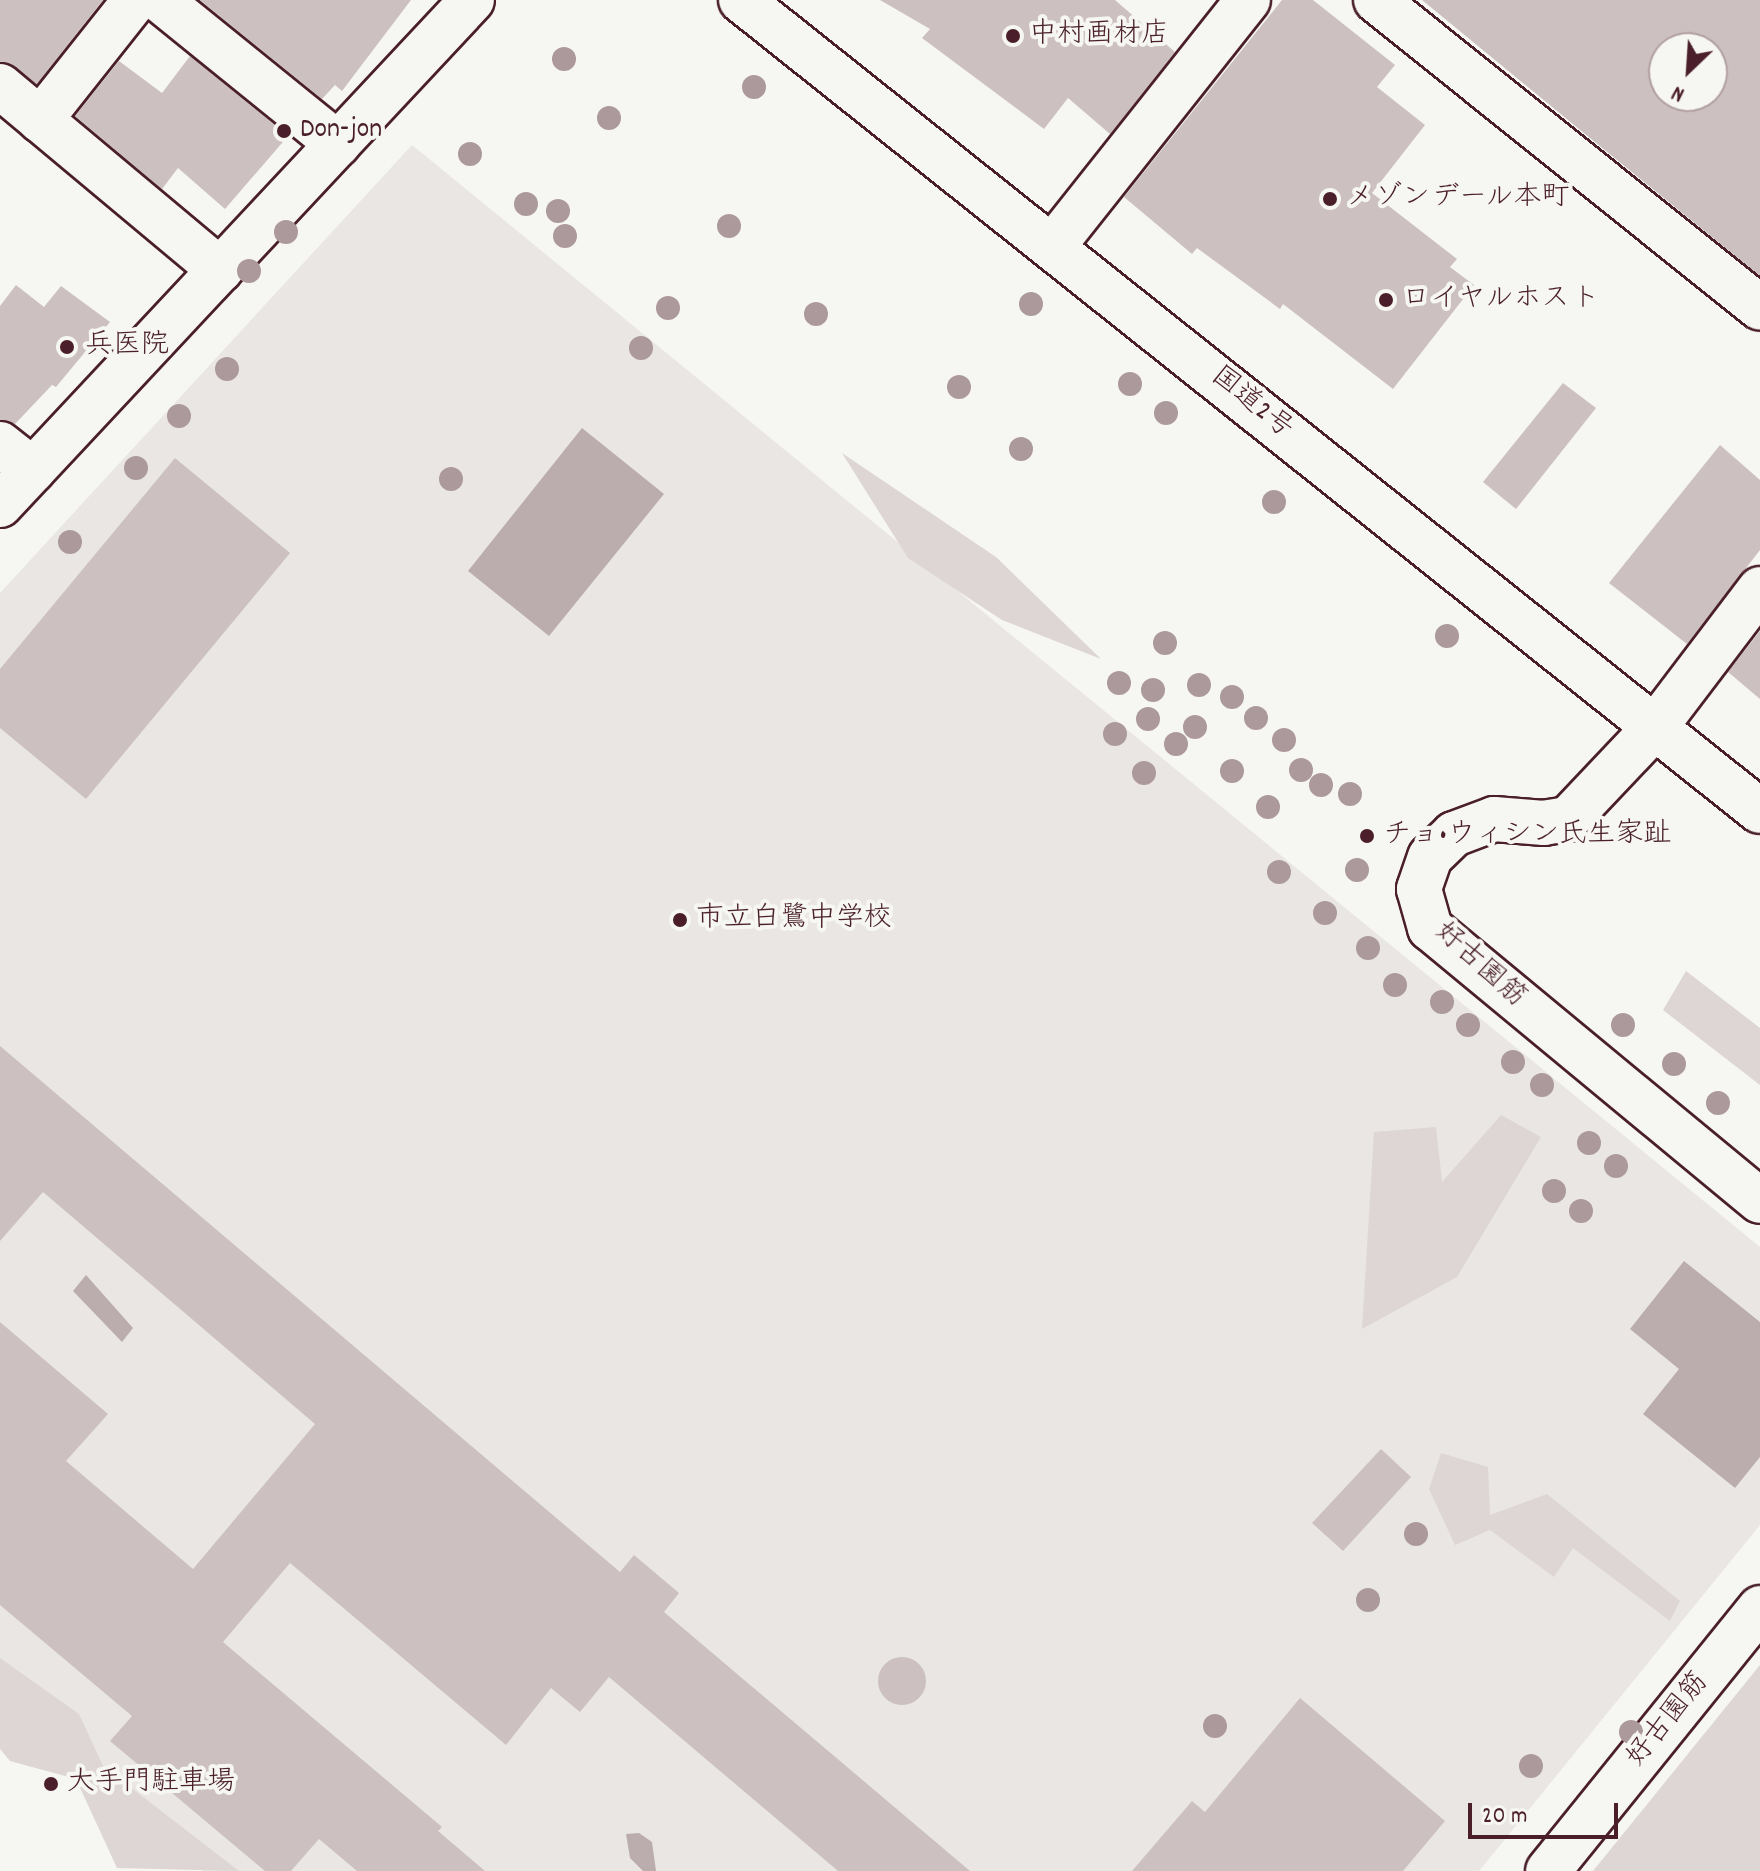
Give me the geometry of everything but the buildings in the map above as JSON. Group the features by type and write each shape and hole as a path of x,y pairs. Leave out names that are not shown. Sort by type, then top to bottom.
{"main road":[{"path":"40,120 135,0"},
{"path":"160,0 338,144"},
{"path":"0,505 16,457 220,270 472,0"},
{"name":"国道2号","path":"741,0 1760,811"},
{"path":"1053,246 1248,0"},
{"path":"1376,0 1760,308"},
{"path":"0,86 220,270"},
{"name":"好古園筋","path":"1760,589 1656,726 1568,819 1544,823 1494,819 1454,834 1430,857 1419,889 1430,928 1760,1201"},
{"name":"好古園筋","path":"1548,1871 1760,1608"}],"shaded area":[{"name":"市立白鷺中学校","path":"412,145 1760,1247 1760,1525 1479,1871 203,1871 0,1697 0,593"},
{"path":"582,428 664,494 549,636 468,571"},
{"path":"842,453 996,557 1101,659 1002,620 908,558"},
{"path":"1686,971 1760,1028 1760,1085 1663,1010"},
{"path":"1501,1115 1541,1137 1457,1277 1362,1329 1374,1132 1436,1127 1442,1182"},
{"path":"1684,1261 1760,1322 1760,1457 1735,1488 1643,1414 1679,1369 1630,1329"},
{"path":"86,1275 133,1328 122,1342 73,1291"},
{"path":"1441,1453 1488,1467 1490,1515 1547,1494 1680,1601 1670,1621 1573,1548 1554,1577 1490,1530 1455,1545 1429,1489"},
{"path":"0,1658 79,1714 103,1766 239,1871 117,1868 76,1779 10,1761 0,1749"},
{"path":"1760,1665 1760,1871 1593,1871"},
{"path":"639,1833 652,1842 656,1871 643,1871 630,1858 626,1834"}],"place":[{"name":"中村画材店","path":"1013,36"},
{"name":"Don-jon","path":"284,131"},
{"name":"メゾンデール本町","path":"1330,199"},
{"name":"ロイヤルホスト","path":"1386,300"},
{"name":"兵医院","path":"67,347"},
{"name":"チョ•ウィシン氏生家趾","path":"1367,836"},
{"name":"市立白鷺中学校","path":"680,920"},
{"name":"大手門駐車場","path":"51,1784"}]}
